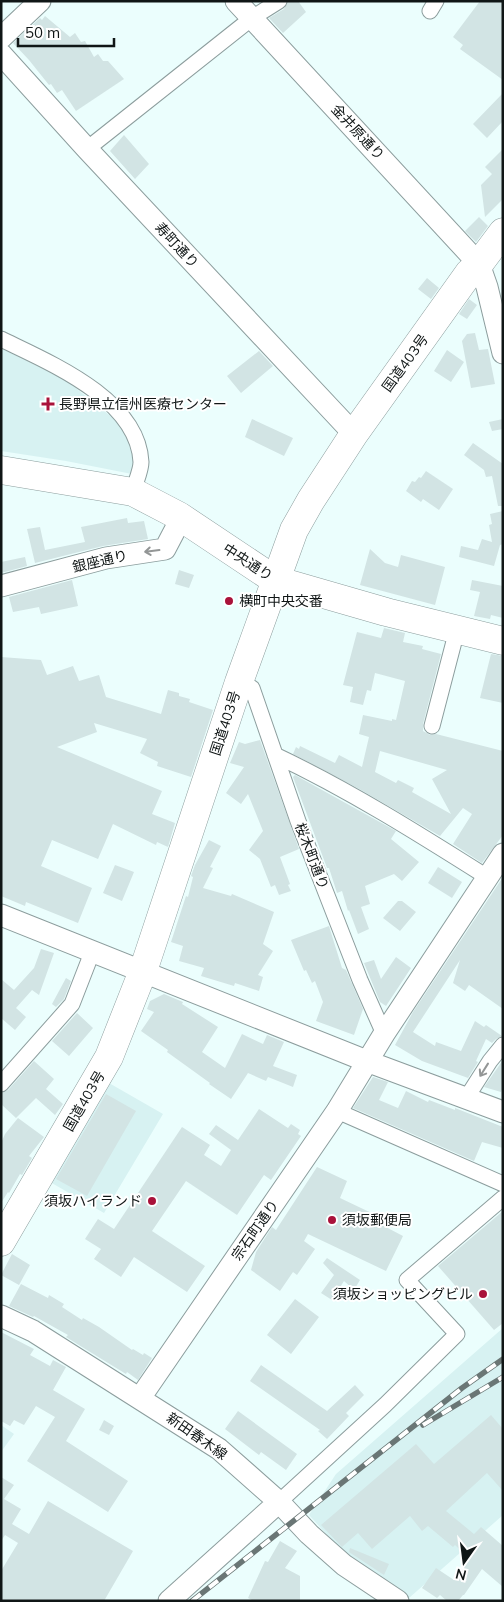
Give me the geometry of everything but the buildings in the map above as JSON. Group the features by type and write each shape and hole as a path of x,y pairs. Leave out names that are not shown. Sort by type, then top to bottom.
{"highway":[{"name":"国道403号","path":"1,1242 109,1057 144,971 239,682 294,530 354,434 469,273 479,264 503,232"},
{"name":"中央通り","path":"1,470 132,492 179,516 275,580 331,597 503,642"}],"street":[{"path":"1,38 40,1"},
{"name":"金井原通り","path":"236,1 479,264"},
{"path":"88,149 252,18 279,1"},
{"name":"寿町通り","path":"1,54 354,434"},
{"path":"479,264 487,287 503,353"},
{"path":"1,339 75,376 120,413 129,424 135,438 141,464 132,492"},
{"name":"銀座通り","path":"1,586 106,558 165,549 176,528 179,516"},
{"path":"432,726 457,630"},
{"name":"桜木町通り","path":"239,682 252,688 298,821 360,980 384,1034"},
{"path":"275,755 382,812 487,877"},
{"path":"384,1034 503,854"},
{"path":"1,915 93,950 369,1062 503,1112"},
{"path":"1,1084 72,1004 93,950"},
{"name":"宗石町通り","path":"140,1398 337,1111 369,1062 384,1034"},
{"path":"467,1098 490,1061 503,1045"},
{"path":"337,1111 503,1184"},
{"path":"169,1601 385,1405 457,1334 407,1280 503,1198"},
{"name":"新田春木線","path":"1,1316 33,1331 219,1449 279,1502 309,1534 344,1566 398,1601"}],"shaded area":[{"name":"長野県立信州医療センター","path":"1,348 67,381 124,427 136,464 132,474 1,451"},
{"path":"109,1083 163,1114 104,1213 50,1182"},
{"path":"503,1328 503,1515 409,1598 341,1550 309,1515 336,1474"},
{"path":"1,1425 14,1434 1,1452"}],"railway":[{"path":"192,1601 462,1388 503,1359"},
{"path":"423,1425 503,1377"}],"place":[{"name":"長野県立信州医療センター","path":"48,404"},
{"name":"横町中央交番","path":"229,601"},
{"name":"須坂ハイランド","path":"152,1201"},
{"name":"須坂郵便局","path":"332,1220"},
{"name":"須坂ショッピングビル","path":"483,1294"}]}
